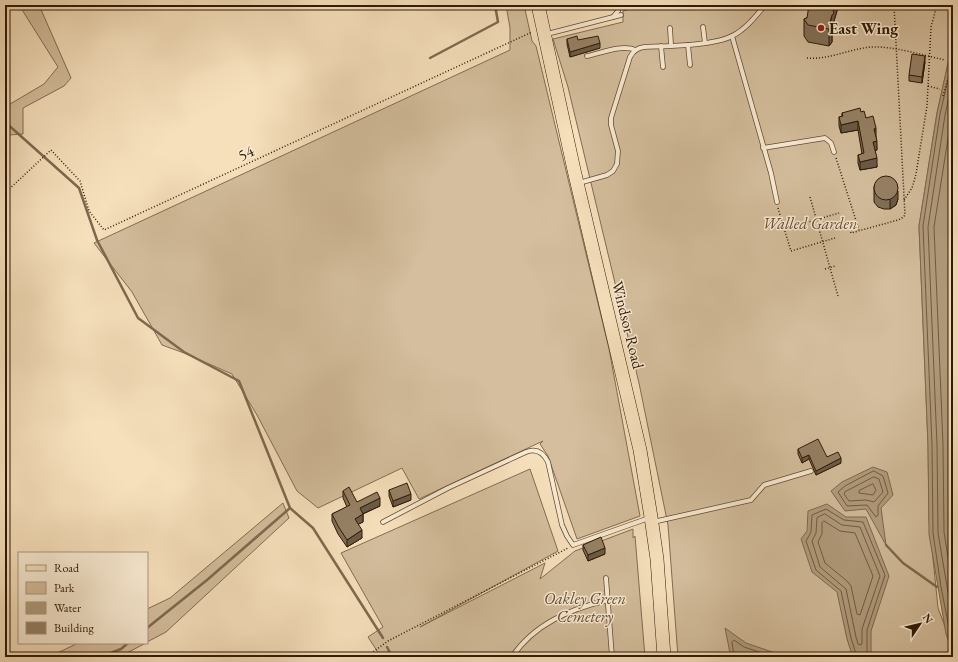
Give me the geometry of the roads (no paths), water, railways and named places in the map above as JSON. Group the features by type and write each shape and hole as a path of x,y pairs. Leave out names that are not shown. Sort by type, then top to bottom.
{"main road":[{"name":"Windsor Road","path":"538,5 577,184 640,450 652,520 659,582 664,657"}],"lane":[{"path":"611,18 616,14 618,5"},
{"path":"577,184 607,175 613,171 617,164 618,151 611,125 612,115 630,57 636,50 644,47 688,45 722,40 732,36 745,26 765,5"},
{"path":"544,31 621,16"},
{"path":"670,28 672,45"},
{"path":"703,28 705,43"},
{"path":"732,36 771,173 777,202"},
{"path":"688,45 690,65"},
{"path":"661,46 663,68"},
{"path":"587,56 620,49 630,48 636,50"},
{"path":"763,148 824,138 831,143 834,152"},
{"path":"383,522 462,482 526,452 536,450 542,453 548,462 562,525 573,545 652,520 751,500 764,485 811,470"},
{"path":"606,578 612,657"},
{"path":"512,657 532,634 550,621 579,607 608,600"}],"water":[{"path":"953,41 953,652 946,634 929,534 928,445 919,226 937,113"},
{"path":"873,467 887,472 893,495 881,508 886,545 866,509 845,511 831,491 842,482"},
{"path":"827,504 846,517 866,517 889,576 871,631 871,657 853,657 847,639 837,592 812,572 801,539 807,531 808,511"},
{"path":"725,628 746,643 781,655 782,657 730,657"}],"waterway":[{"path":"430,58 498,22 495,5"},
{"path":"5,122 79,188 97,240 138,318 184,352 239,381 290,508"},
{"path":"148,627 207,580 290,508 313,528 383,638"},
{"path":"886,545 903,563 937,587"},
{"path":"100,657 121,649 127,644"},
{"path":"387,647 392,657"}],"place":[{"name":"East Wing","path":"821,28"}],"park label":[{"name":"Walled Garden","path":"810,223"},
{"name":"Oakley Green Cemetery","path":"585,607"}]}
